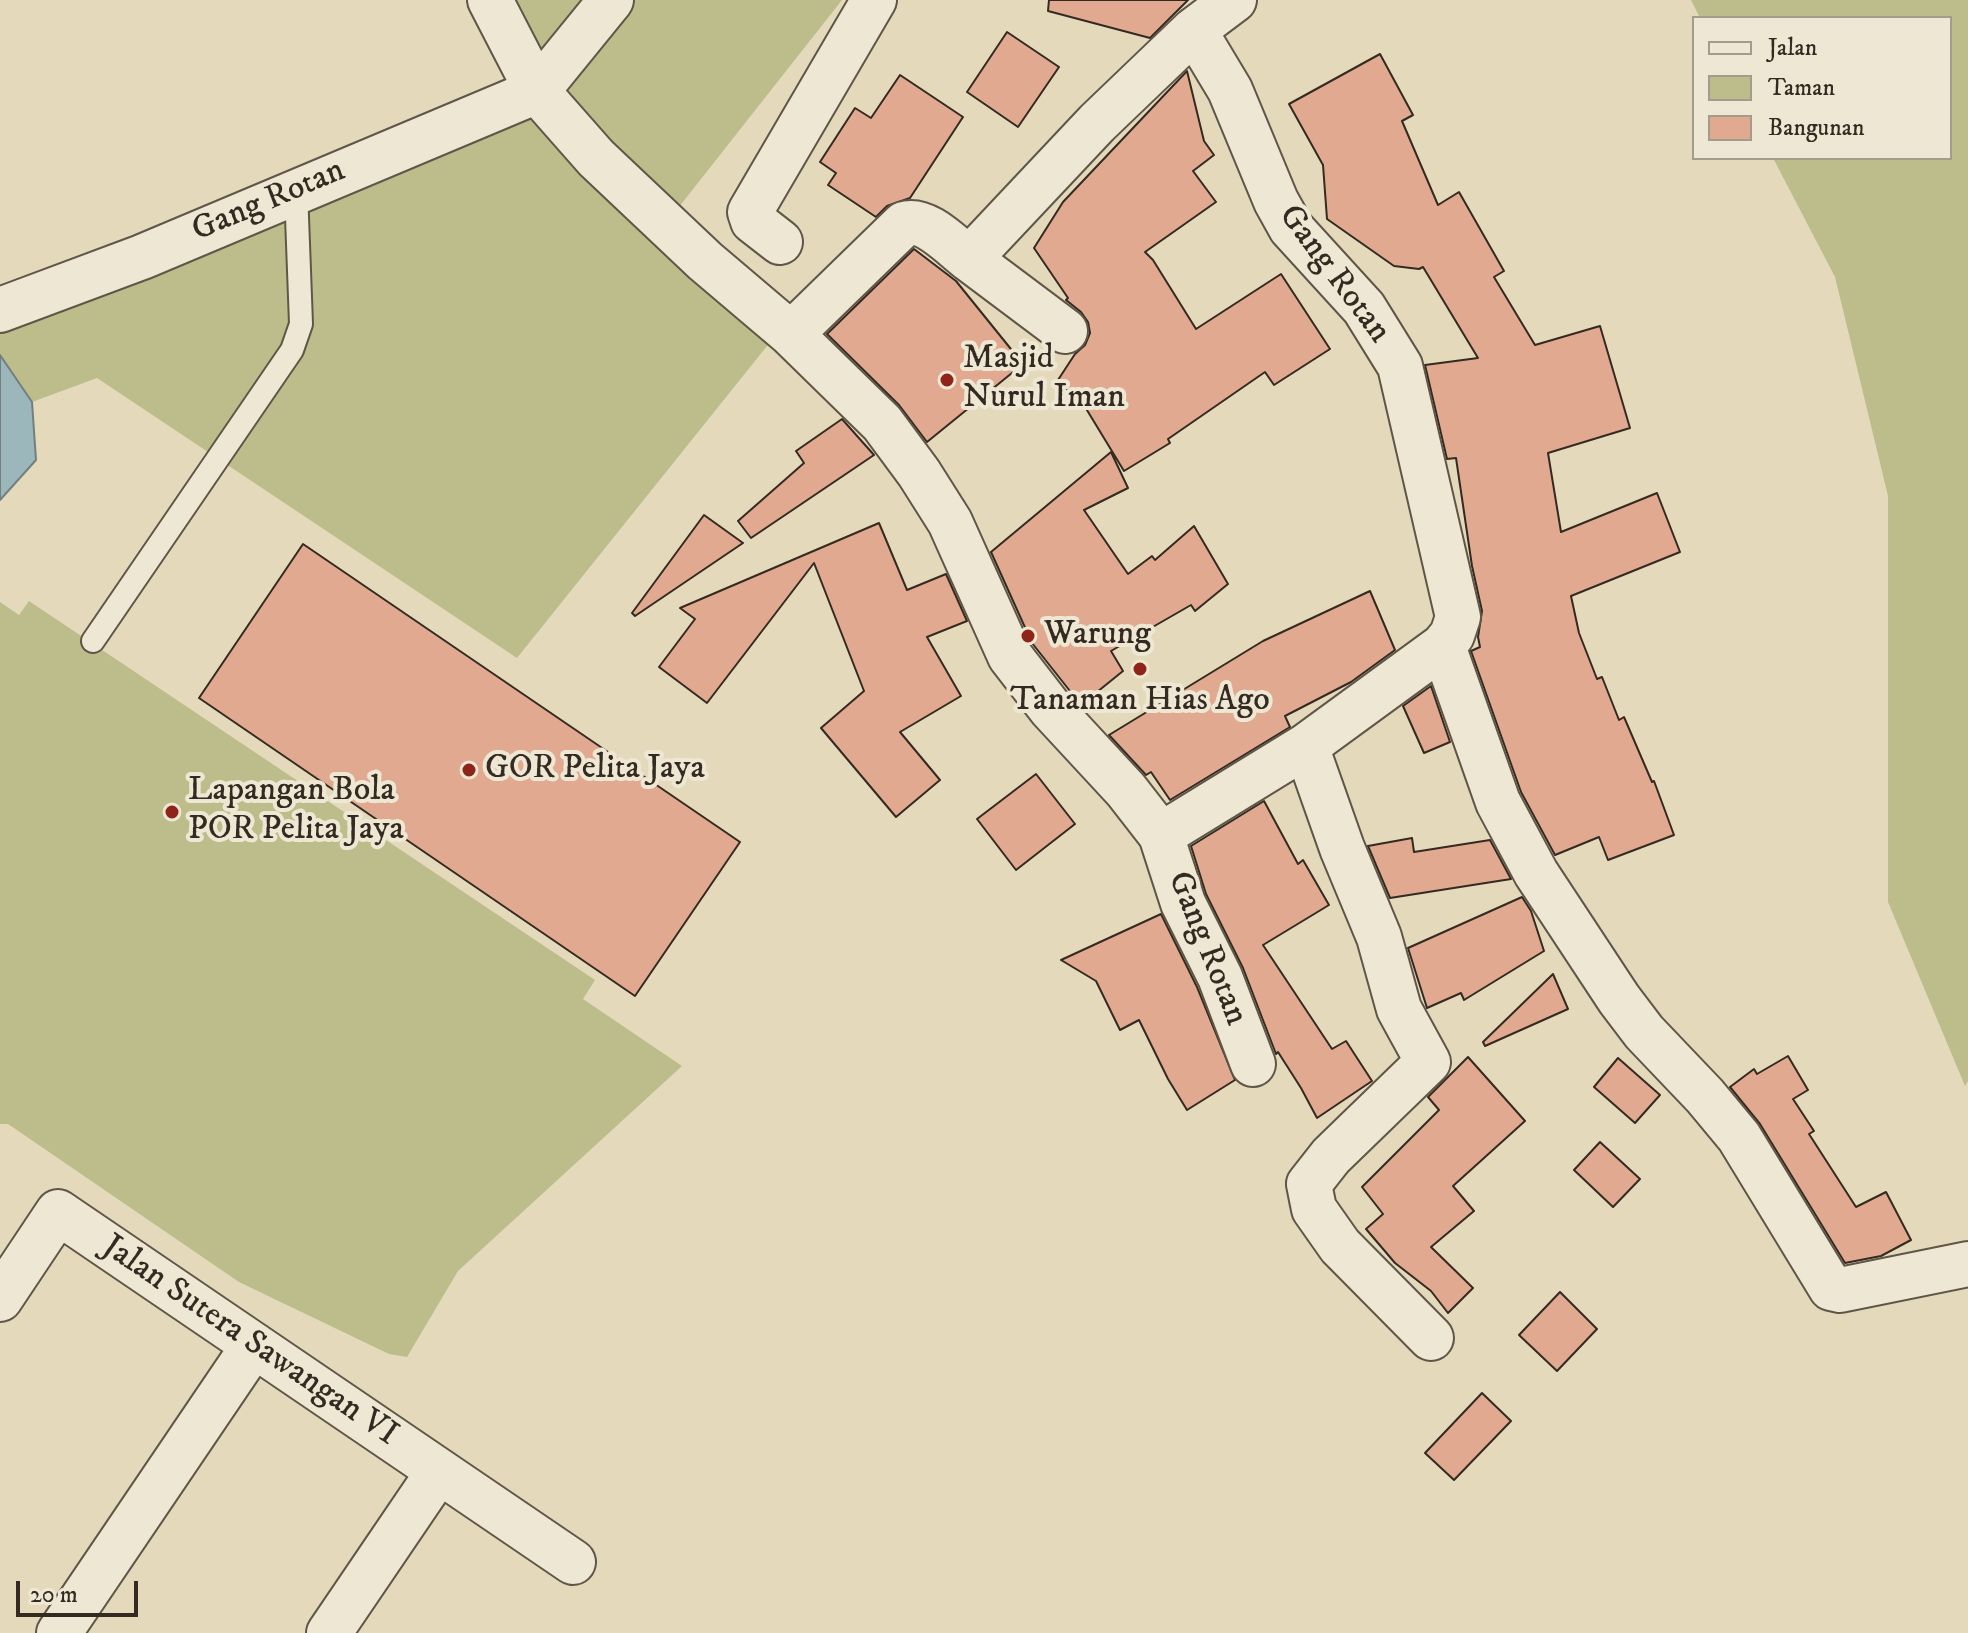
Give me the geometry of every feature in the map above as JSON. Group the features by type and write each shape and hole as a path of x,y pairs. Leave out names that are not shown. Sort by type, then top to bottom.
{"street":[{"path":"490,0 537,91"},
{"name":"Gang Rotan","path":"0,310 142,257 537,91 611,0"},
{"path":"780,242 753,221 750,212 874,0"},
{"path":"969,259 1097,123 1194,30 1234,0"},
{"name":"Gang Rotan","path":"1161,835 1306,746 1443,646 1452,635 1458,617 1400,366 1364,308 1291,228 1276,201 1230,90 1194,30"},
{"name":"Gang Rotan","path":"537,91 596,158 651,212 791,334 882,423 950,522 1010,656 1051,709 1126,790 1161,835 1183,903 1220,977 1253,1064"},
{"path":"791,334 904,224 910,222 923,224 1065,331"},
{"path":"1443,646 1498,802 1536,873 1644,1032 1739,1137 1831,1288 1840,1290 1968,1264"},
{"path":"1306,746 1342,848 1379,937 1399,1009 1428,1062 1331,1156 1309,1184 1314,1209 1340,1246 1431,1338"},
{"name":"Jalan Sutera Sawangan VI","path":"0,1299 58,1212 573,1562"},
{"path":"59,1633 254,1345"},
{"path":"329,1633 439,1471"}],"lane":[{"path":"93,641 155,562 210,469 292,350 301,324 296,190"}],"green space":[{"path":"483,0 842,0 664,226 775,336 517,658 97,378 32,402 0,355 0,315 533,84"},
{"path":"1691,0 1968,0 1968,1081 1965,1086 1888,902 1888,496 1835,277 1774,160 1952,160 1952,16 1699,16"},
{"name":"Lapangan Bola POR Pelita Jaya","path":"29,601 595,980 583,999 682,1066 458,1271 407,1357 389,1354 239,1282 8,1124 0,1124 0,602 19,615"}],"water":[{"path":"0,355 32,402 36,460 0,500"}],"building":[{"path":"1049,0 1188,0 1150,38 1048,11"},
{"path":"1007,32 1059,67 1018,127 967,92"},
{"path":"1380,54 1413,115 1402,121 1438,205 1459,192 1504,271 1494,277 1535,345 1600,326 1630,428 1548,453 1561,532 1657,493 1680,552 1571,596 1579,633 1597,679 1602,677 1619,720 1624,717 1654,781 1674,835 1608,860 1599,837 1555,855 1521,792 1471,651 1480,647 1478,637 1482,611 1456,458 1447,459 1425,365 1478,358 1423,267 1394,266 1327,219 1323,165 1289,104"},
{"path":"1187,71 1204,141 1214,155 1193,171 1216,202 1145,252 1196,329 1281,274 1330,349 1274,385 1265,372 1168,439 1170,443 1124,471 1079,397 1056,383 1075,354 1085,345 1090,333 1088,322 1066,300 1068,298 1034,248 1063,202"},
{"path":"900,75 963,117 910,198 887,206 876,217 828,185 836,173 820,162 855,108 871,118"},
{"path":"914,249 956,281 1023,364 927,442 899,405 827,334"},
{"path":"842,419 874,455 751,538 738,521 804,463 796,451"},
{"path":"1111,452 1128,488 1084,510 1128,574 1152,556 1155,560 1194,526 1228,584 1195,611 1191,605 1111,651 1123,671 1081,705 1032,643 991,552"},
{"path":"704,515 743,543 635,616 632,613"},
{"path":"879,523 907,590 946,574 967,621 927,637 961,696 900,732 940,780 896,817 821,728 864,691 814,563 707,703 659,667 695,619 680,608"},
{"name":"GOR Pelita Jaya","path":"303,544 740,842 635,996 199,698"},
{"path":"1370,591 1395,650 1351,682 1285,716 1290,727 1170,800 1151,772 1146,775 1109,735 1263,641"},
{"path":"1431,686 1450,742 1424,753 1403,706"},
{"path":"1036,774 1075,824 1016,870 977,819"},
{"path":"1264,801 1298,864 1303,860 1329,905 1263,945 1332,1049 1346,1041 1372,1081 1317,1118 1278,1052 1276,1054 1243,968 1206,894 1191,846"},
{"path":"1412,838 1414,852 1490,840 1511,879 1390,898 1368,846"},
{"path":"1522,897 1531,911 1544,951 1464,1000 1461,993 1427,1008 1408,948"},
{"path":"1161,914 1197,987 1235,1080 1187,1110 1139,1020 1120,1030 1096,981 1061,960"},
{"path":"1553,974 1568,1009 1485,1046 1483,1042"},
{"path":"1788,1056 1808,1090 1793,1099 1814,1131 1809,1134 1856,1207 1886,1192 1911,1240 1881,1256 1845,1263 1760,1124 1730,1087 1754,1069 1757,1074"},
{"path":"1468,1057 1525,1121 1453,1186 1474,1211 1431,1247 1473,1288 1448,1313 1431,1291 1395,1263 1366,1229 1383,1214 1362,1187 1439,1110 1428,1097"},
{"path":"1618,1058 1660,1095 1635,1123 1594,1087"},
{"path":"1600,1142 1640,1179 1613,1207 1574,1170"},
{"path":"1560,1292 1597,1329 1557,1371 1519,1335"},
{"path":"1482,1393 1511,1421 1454,1480 1425,1453"}],"place":[{"name":"Masjid Nurul Iman","path":"947,380"},
{"name":"Warung","path":"1028,636"},
{"name":"Tanaman Hias Ago","path":"1140,669"},
{"name":"GOR Pelita Jaya","path":"469,770"},
{"name":"Lapangan Bola POR Pelita Jaya","path":"172,812"}]}
